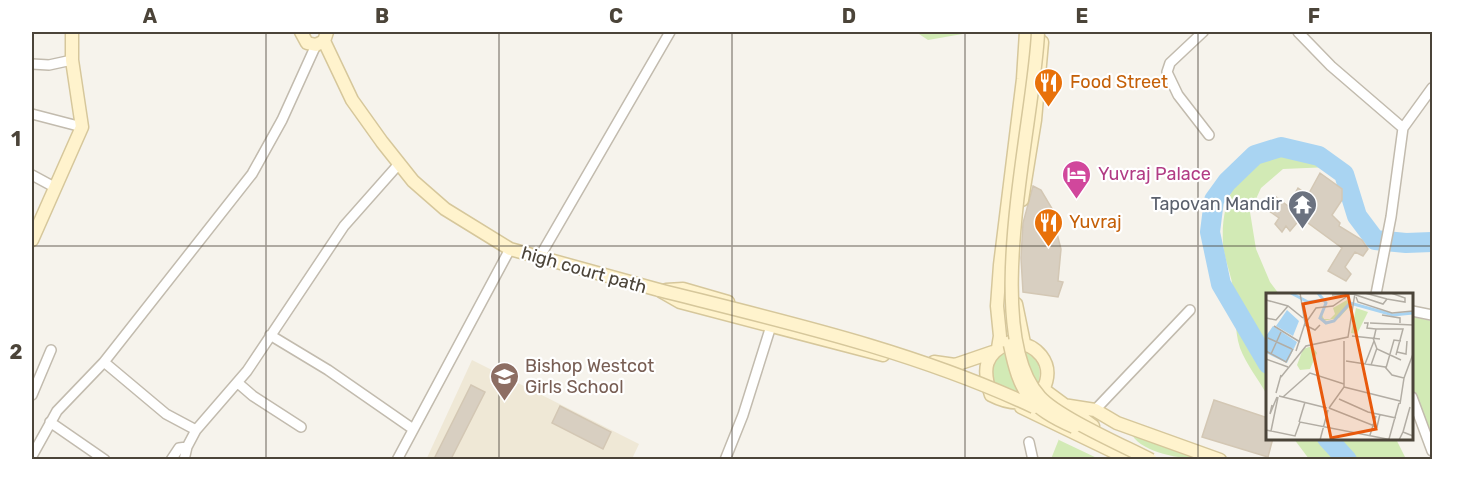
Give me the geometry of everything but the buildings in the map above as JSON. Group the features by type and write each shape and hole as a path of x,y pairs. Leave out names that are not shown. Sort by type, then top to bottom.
{"main road":[{"path":"32,240 82,127 72,60 72,32"},
{"path":"301,32 307,44 322,39"},
{"path":"991,395 986,381 986,366 1000,336 997,306 1000,266 1023,79 1026,32"},
{"path":"1032,32 1005,272 1009,340 1014,363 1025,393 1038,408"},
{"path":"1024,343 1015,301 1016,228 1035,120 1040,32"},
{"path":"1040,32 1012,248 1012,304 1018,348 1031,384 1048,405 1151,459"},
{"name":"high court path","path":"322,39 352,100 398,165 445,209 510,249 659,290"},
{"path":"659,290 683,289 945,365 955,365 1010,342 1024,343 1037,350 1045,361 1047,375 1043,389 1033,400 1019,404 1005,402"},
{"path":"659,290 916,359 980,382 1140,459"},
{"path":"659,290 680,302 909,363 975,386 1131,459"},
{"path":"1043,389 1087,422 1158,459"},
{"path":"1063,405 1095,410 1118,423 1220,459"}],"street":[{"path":"540,258 670,32"},
{"path":"1203,32 1170,63 1167,72 1178,95 1209,135"},
{"path":"1298,32 1331,66 1403,128"},
{"path":"42,459 32,454 50,422 104,362 257,166 322,39"},
{"path":"32,64 49,65 72,60"},
{"path":"1376,293 1385,254 1403,128 1432,88"},
{"path":"32,114 82,127"},
{"path":"184,459 187,447 196,430 238,383 344,226 398,165"},
{"path":"32,175 56,188"},
{"path":"397,459 510,249"},
{"path":"1095,410 1190,310"},
{"path":"1413,311 1432,315"},
{"path":"725,459 743,415 771,326"},
{"path":"270,335 328,370 412,429"},
{"path":"32,395 51,350"},
{"path":"104,362 166,414 196,430"},
{"path":"238,383 253,396 301,426"},
{"path":"1413,400 1432,451"},
{"path":"50,422 105,459"},
{"path":"1029,442 1033,459"},
{"path":"171,459 178,448 187,447"}],"shaded area":[{"name":"Bishop Westcot Girls School","path":"472,360 639,444 632,459 426,460"}],"green space":[{"path":"916,32 974,32 928,40"},
{"path":"1295,153 1317,158 1330,167 1283,169 1261,188 1250,212 1256,249 1270,282 1278,293 1266,293 1266,393 1246,360 1238,341 1233,288 1223,244 1223,226 1226,209 1238,180 1261,161"},
{"path":"1413,317 1432,321 1432,442 1413,388"},
{"path":"1008,350 1026,352 1036,360 1040,376 1033,393 1005,397 991,379 995,361"},
{"path":"1132,435 1201,459 1183,458 1153,451"},
{"path":"1059,440 1099,459 1051,459"},
{"path":"1295,440 1396,440 1406,459 1309,459"}],"waterway":[{"path":"1266,361 1221,284 1210,232 1214,200 1227,182 1255,155 1281,147 1319,156 1344,174 1357,216 1375,240 1406,243 1432,242"},
{"path":"1329,440 1347,460"}],"place":[{"name":"Food Street","path":"1049,108"},
{"name":"Yuvraj Palace","path":"1077,200"},
{"name":"Tapovan Mandir","path":"1303,230"},
{"name":"Yuvraj","path":"1048,248"},
{"name":"Bishop Westcot Girls School","path":"504,402"}]}
